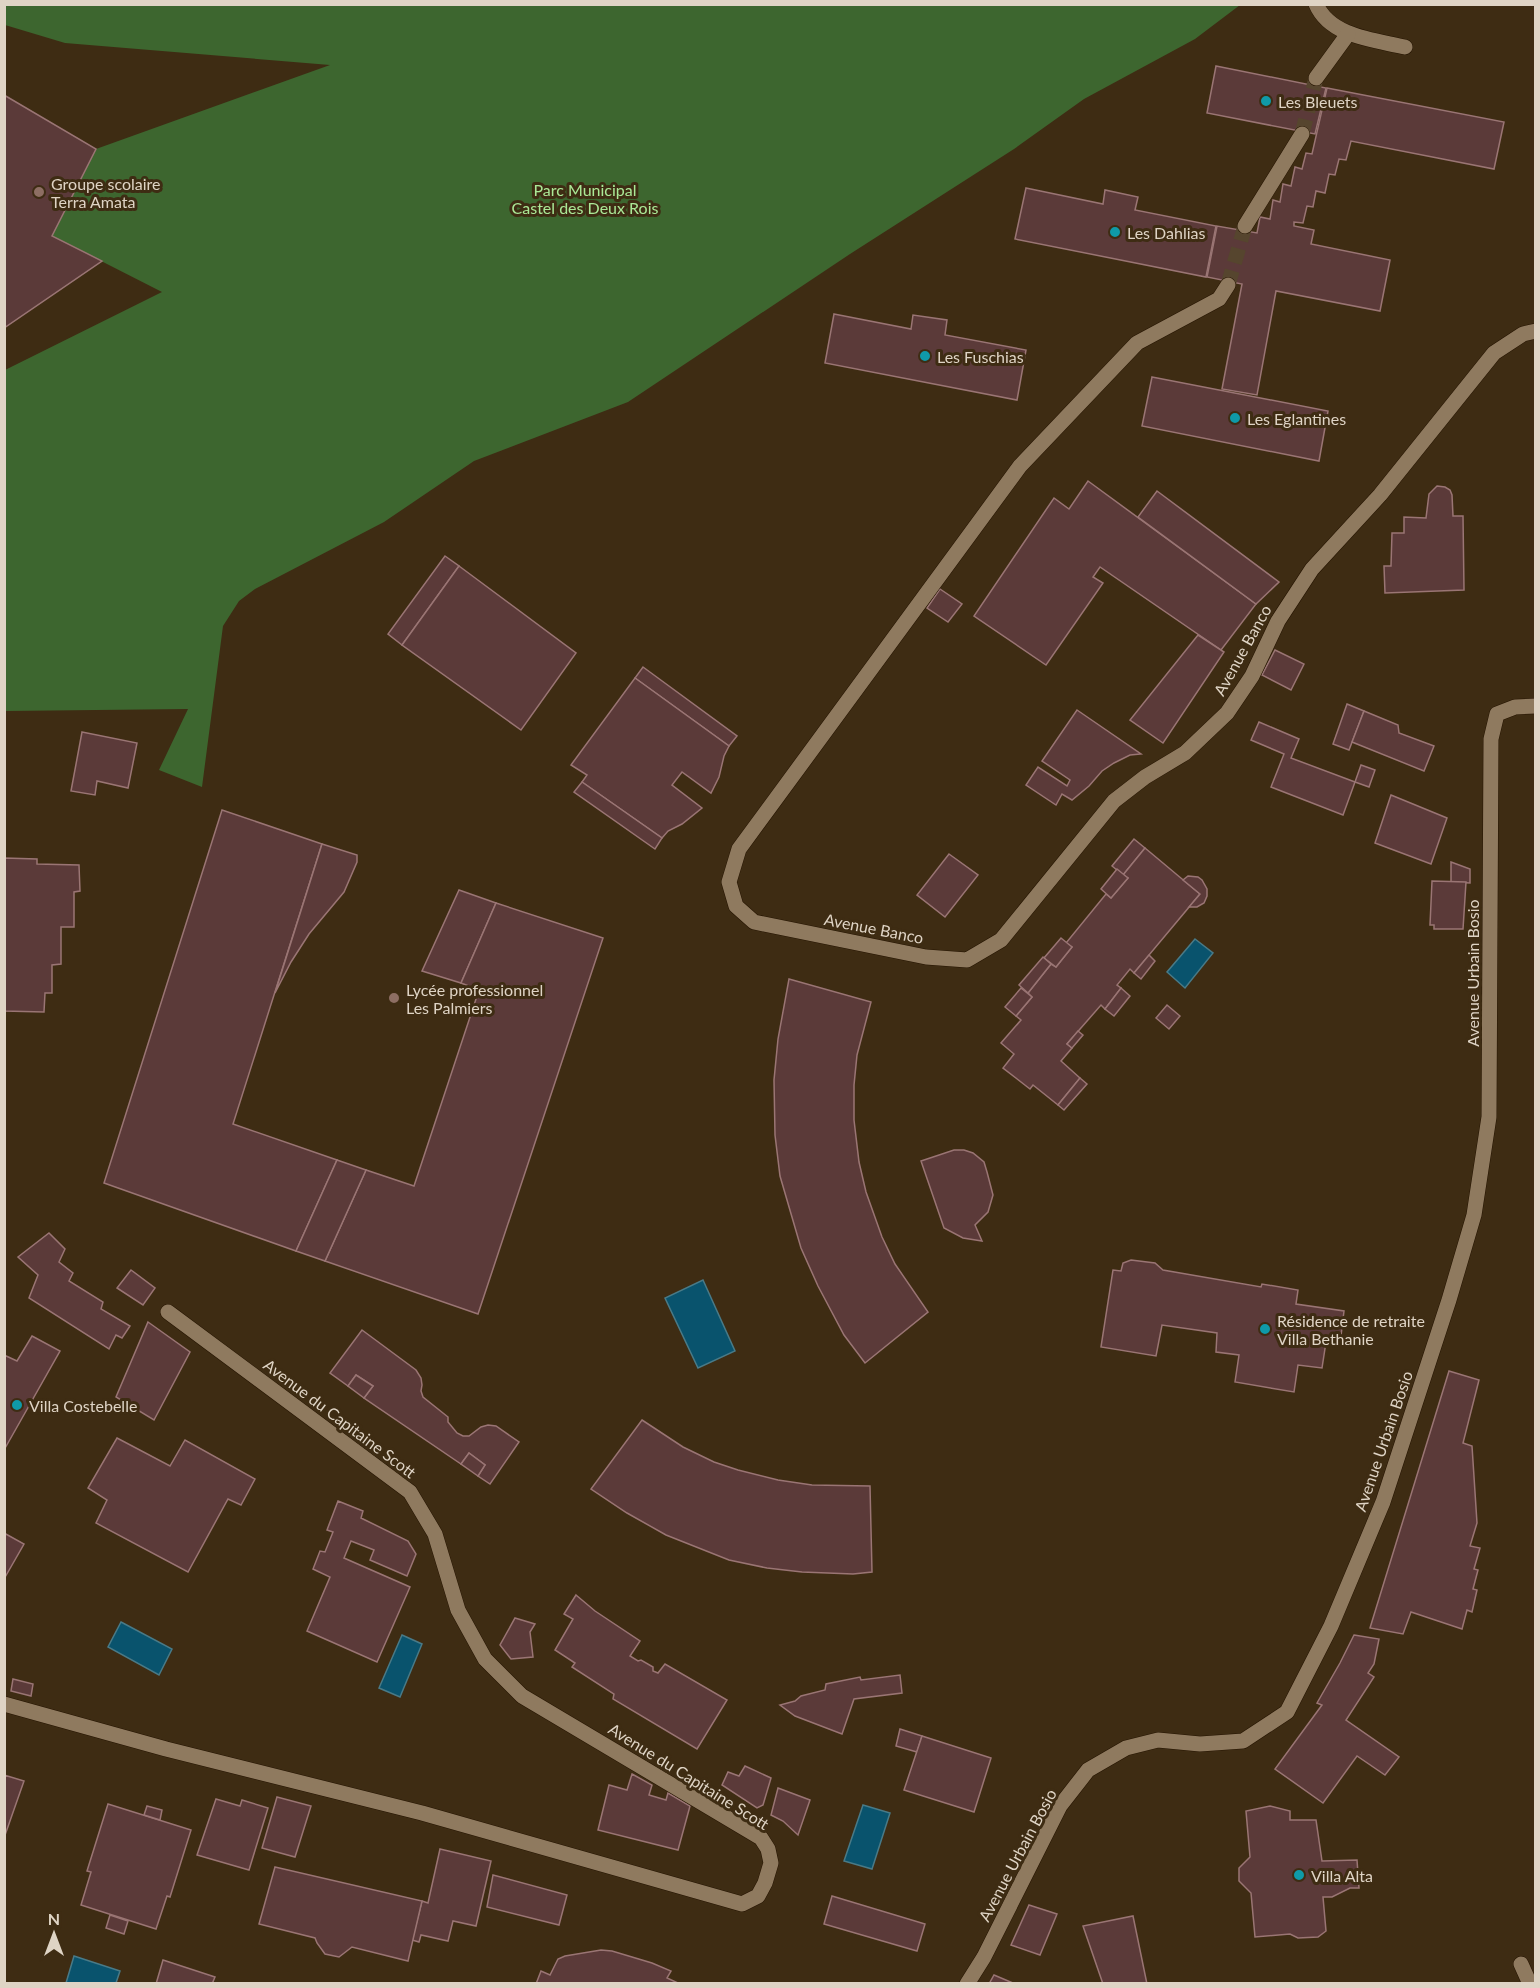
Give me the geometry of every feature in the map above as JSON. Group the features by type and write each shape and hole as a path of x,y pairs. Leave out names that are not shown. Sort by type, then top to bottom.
{"street":[{"path":"1316,4 1320,14 1348,34 1406,46"},
{"path":"1317,78 1348,34"},
{"path":"1245,226 1302,134"},
{"name":"Avenue Banco","path":"1228,285 1219,299 1137,343 1020,466 739,849 729,882 736,906 753,922 926,957 968,960 1001,940 1114,801 1145,777 1185,753 1227,713 1252,676 1278,621 1312,569 1380,495 1494,353 1523,334 1536,331"},
{"name":"Avenue Urbain Bosio","path":"967,1983 984,1958 1060,1806 1088,1770 1126,1748 1158,1740 1200,1744 1243,1741 1287,1712 1331,1626 1383,1502 1449,1300 1474,1215 1489,1117 1491,739 1497,714 1515,707 1536,706"},
{"name":"Avenue du Capitaine Scott","path":"4,1704 166,1749 422,1813 742,1904 758,1896 765,1883 771,1863 768,1849 761,1838 522,1696 485,1659 458,1610 435,1534 410,1492 168,1312"},
{"path":"1521,1964 1530,1983"}],"green space":[{"name":"Parc Municipal Castel des Deux Rois","path":"5,4 1240,5 1195,39 1084,99 1014,149 850,254 628,402 474,461 384,522 255,589 239,601 223,626 202,787 159,770 188,709 5,711 5,370 162,292 52,236 96,149 330,65 65,43 5,25"}],"water":[{"path":"1195,939 1213,953 1185,988 1167,972"},
{"path":"703,1280 735,1351 698,1368 665,1298"},
{"path":"121,1622 172,1649 159,1675 108,1647"},
{"path":"402,1635 422,1644 400,1697 379,1688"},
{"path":"863,1805 890,1813 872,1869 844,1861"},
{"path":"74,1956 120,1971 116,1983 66,1983"}],"building":[{"name":"Les Bleuets","path":"1216,66 1326,88 1315,134 1207,113"},
{"path":"1327,88 1504,122 1494,169 1351,141 1346,160 1339,159 1335,175 1329,174 1325,193 1316,191 1313,207 1307,206 1303,223 1294,222 1294,226 1314,230 1311,244 1390,260 1380,311 1276,291 1257,395 1222,389 1242,284 1207,277 1217,226 1257,233 1260,217 1270,219 1273,200 1280,202 1283,184 1291,186 1295,167 1302,169 1306,153 1312,154"},
{"name":"Groupe scolaire Terra Amata","path":"4,95 96,149 52,236 102,261 4,328"},
{"name":"Les Dahlias","path":"1026,188 1103,204 1105,190 1138,197 1135,210 1216,226 1206,277 1015,239"},
{"name":"Les Fuschias","path":"834,314 911,329 913,315 947,320 945,335 1026,350 1017,400 825,363"},
{"name":"Les Eglantines","path":"1152,377 1328,411 1319,461 1142,426"},
{"path":"1088,481 1256,604 1221,650 1100,567 1093,577 1103,583 1046,665 974,616 1054,498 1069,509"},
{"path":"1437,486 1450,490 1453,516 1463,516 1464,590 1385,593 1384,566 1391,566 1392,533 1404,533 1404,517 1426,518 1429,494"},
{"path":"1157,491 1279,582 1256,604 1138,517"},
{"path":"445,556 459,566 402,645 388,634"},
{"path":"459,566 576,653 521,730 402,645"},
{"path":"940,589 962,604 948,622 927,608"},
{"path":"1198,635 1224,652 1163,743 1130,720"},
{"path":"1275,650 1304,664 1291,690 1262,675"},
{"path":"643,667 737,736 729,746 635,678"},
{"path":"635,678 729,746 711,793 682,772 672,785 702,808 682,824 668,831 662,838 582,782 587,775 571,765"},
{"path":"1347,704 1364,711 1349,750 1333,744"},
{"path":"1077,710 1141,754 1130,755 1102,771 1072,800 1062,794 1056,805 1026,785 1038,767 1067,786 1070,780 1042,761"},
{"path":"1364,711 1398,725 1399,733 1434,746 1424,771 1352,742"},
{"path":"1259,722 1299,739 1291,758 1355,782 1343,815 1271,787 1284,754 1251,740"},
{"path":"82,732 137,743 128,788 97,781 95,795 71,791"},
{"path":"1361,765 1375,770 1369,787 1355,782"},
{"path":"582,782 662,838 655,849 574,792"},
{"path":"1391,795 1447,818 1431,864 1375,843"},
{"path":"222,810 322,844 233,1124 337,1160 296,1251 104,1183"},
{"path":"1134,839 1145,848 1123,875 1112,866"},
{"path":"322,844 357,855 357,862 344,892 309,934 275,993"},
{"path":"1145,848 1200,894 1134,973 1130,969 1117,985 1121,988 1105,1009 1101,1005 1067,1044 1072,1048 1061,1061 1080,1078 1058,1105 1033,1085 1030,1089 1003,1068 1014,1054 1001,1043 1021,1020 1016,1016 1032,997 1028,993 1051,964 1056,967 1072,947 1066,943 1106,894 1111,898 1128,878 1123,875"},
{"path":"949,854 978,875 945,917 917,895"},
{"path":"4,858 37,859 37,864 79,865 80,891 74,892 74,927 61,927 61,964 52,965 52,993 45,993 44,1012 4,1011"},
{"path":"1451,862 1470,869 1470,883 1451,882"},
{"path":"1117,869 1128,878 1111,898 1101,889"},
{"path":"1188,876 1198,877 1207,889 1204,903 1197,907 1189,907 1200,894 1183,880"},
{"path":"1432,881 1466,882 1463,929 1434,929 1434,925 1430,925"},
{"path":"459,890 496,903 461,983 422,971"},
{"path":"496,903 603,938 478,1314 325,1261 366,1170 414,1186 479,990 461,983"},
{"path":"1061,938 1072,947 1056,967 1044,958"},
{"path":"1149,955 1155,961 1141,979 1134,973"},
{"path":"1043,957 1051,964 1028,993 1019,985"},
{"path":"789,979 871,1002 857,1055 854,1085 854,1120 859,1162 866,1192 882,1237 895,1264 928,1312 865,1363 844,1335 818,1286 801,1248 780,1176 775,1135 774,1080 778,1039"},
{"path":"1021,988 1032,997 1016,1016 1005,1007"},
{"path":"1121,988 1130,996 1114,1016 1105,1009"},
{"path":"1167,1005 1180,1016 1169,1029 1156,1018"},
{"path":"1078,1031 1083,1035 1072,1048 1067,1044"},
{"path":"1080,1078 1087,1084 1064,1110 1058,1105"},
{"path":"954,1150 973,1153 984,1162 993,1195 988,1212 975,1225 982,1241 963,1238 944,1228 921,1161"},
{"path":"337,1160 366,1170 325,1261 296,1251"},
{"path":"49,1233 65,1249 59,1262 73,1273 69,1281 103,1302 101,1309 130,1326 122,1338 116,1335 109,1349 29,1298 38,1275 18,1257"},
{"name":"Résidence de retraite Villa Bethanie","path":"1131,1260 1155,1263 1163,1270 1261,1287 1262,1284 1298,1290 1296,1304 1344,1311 1340,1344 1326,1342 1322,1368 1298,1365 1294,1392 1235,1382 1239,1355 1216,1352 1217,1333 1162,1325 1156,1356 1101,1347 1113,1270 1121,1271 1123,1263"},
{"path":"131,1270 155,1288 143,1305 117,1288"},
{"path":"148,1322 190,1352 154,1420 116,1397"},
{"path":"362,1330 416,1370 421,1378 423,1397 448,1417 448,1422 457,1433 469,1436 481,1427 496,1426 519,1442 490,1484 478,1476 485,1465 469,1453 461,1464 364,1398 373,1386 356,1375 348,1386 330,1373"},
{"name":"Villa Costebelle","path":"32,1336 60,1351 4,1450 4,1355 17,1361"},
{"path":"1449,1371 1479,1380 1463,1443 1472,1446 1477,1523 1470,1546 1480,1548 1474,1569 1478,1570 1473,1589 1477,1590 1472,1612 1467,1610 1462,1629 1411,1612 1403,1634 1370,1628"},
{"path":"356,1375 373,1386 364,1398 348,1386"},
{"path":"642,1420 683,1447 714,1462 738,1470 778,1480 812,1485 870,1486 872,1572 853,1574 802,1572 729,1560 666,1535 627,1513 591,1489"},
{"path":"117,1438 170,1466 185,1440 255,1479 241,1505 228,1499 188,1572 96,1523 107,1500 88,1488"},
{"path":"469,1453 485,1465 478,1476 461,1464"},
{"path":"338,1501 363,1511 361,1518 408,1541 416,1554 407,1576 370,1560 374,1550 351,1541 344,1558 410,1587 377,1662 307,1631 330,1577 313,1569 320,1551 325,1552 333,1532 327,1530"},
{"path":"4,1533 24,1544 4,1579"},
{"path":"576,1595 595,1611 640,1641 630,1656 653,1667 653,1671 658,1673 665,1664 727,1700 697,1749 613,1699 614,1694 572,1667 575,1663 555,1650 573,1619 564,1614"},
{"path":"515,1618 535,1624 530,1632 533,1657 511,1659 500,1645"},
{"path":"1354,1635 1379,1639 1374,1664 1368,1673 1374,1677 1346,1720 1399,1757 1385,1775 1357,1756 1323,1803 1275,1769 1322,1705 1317,1703"},
{"path":"900,1675 902,1693 854,1699 842,1734 795,1716 780,1705 795,1701 801,1696 825,1690 826,1684 860,1677 861,1680"},
{"path":"13,1679 33,1684 31,1696 11,1691"},
{"path":"900,1729 922,1736 917,1752 896,1746"},
{"path":"922,1736 991,1758 974,1812 904,1790"},
{"path":"745,1766 771,1778 763,1805 757,1808 722,1785 728,1772 739,1776"},
{"path":"632,1774 652,1785 649,1795 666,1800 668,1793 690,1806 678,1850 598,1830 609,1785 627,1790"},
{"path":"4,1775 24,1781 4,1838"},
{"path":"778,1788 810,1800 798,1835 783,1821 771,1815"},
{"path":"277,1797 311,1806 295,1857 262,1848"},
{"path":"216,1799 240,1806 242,1800 268,1808 249,1870 197,1855"},
{"path":"108,1804 191,1830 170,1897 167,1896 156,1929 81,1905 91,1872 87,1871"},
{"path":"147,1806 162,1810 160,1820 144,1815"},
{"name":"Villa Alta","path":"1270,1806 1290,1811 1290,1820 1316,1820 1322,1861 1357,1860 1359,1888 1350,1888 1332,1897 1323,1897 1326,1931 1318,1937 1298,1938 1290,1934 1255,1937 1251,1893 1239,1881 1239,1868 1250,1857 1246,1811"},
{"path":"440,1849 491,1861 476,1926 453,1921 448,1941 421,1935 419,1942 412,1940 422,1901 428,1903"},
{"path":"275,1867 422,1901 408,1961 352,1947 339,1957 325,1954 315,1938 259,1924"},
{"path":"493,1875 567,1895 559,1925 487,1907"},
{"path":"832,1896 925,1924 917,1951 824,1924"},
{"path":"1029,1905 1057,1914 1040,1955 1011,1945"},
{"path":"110,1915 128,1921 124,1934 106,1928"},
{"path":"1133,1916 1147,1984 1103,1984 1083,1926"},
{"path":"601,1950 652,1963 671,1971 667,1978 680,1984 536,1984 541,1971 550,1975 558,1959"},
{"path":"163,1960 215,1977 212,1984 156,1984"},
{"path":"994,1975 1013,1983 1013,1984 989,1984"}],"tunnel":[{"path":"1302,134 1316,78"},
{"path":"1228,285 1245,226"}],"place":[{"name":"Les Bleuets","path":"1266,101"},
{"name":"Groupe scolaire Terra Amata","path":"39,192"},
{"name":"Les Dahlias","path":"1115,232"},
{"name":"Les Fuschias","path":"925,356"},
{"name":"Les Eglantines","path":"1235,418"},
{"name":"Lycée professionnel Les Palmiers","path":"394,998"},
{"name":"Résidence de retraite Villa Bethanie","path":"1265,1329"},
{"name":"Villa Costebelle","path":"17,1405"},
{"name":"Villa Alta","path":"1299,1875"}]}
